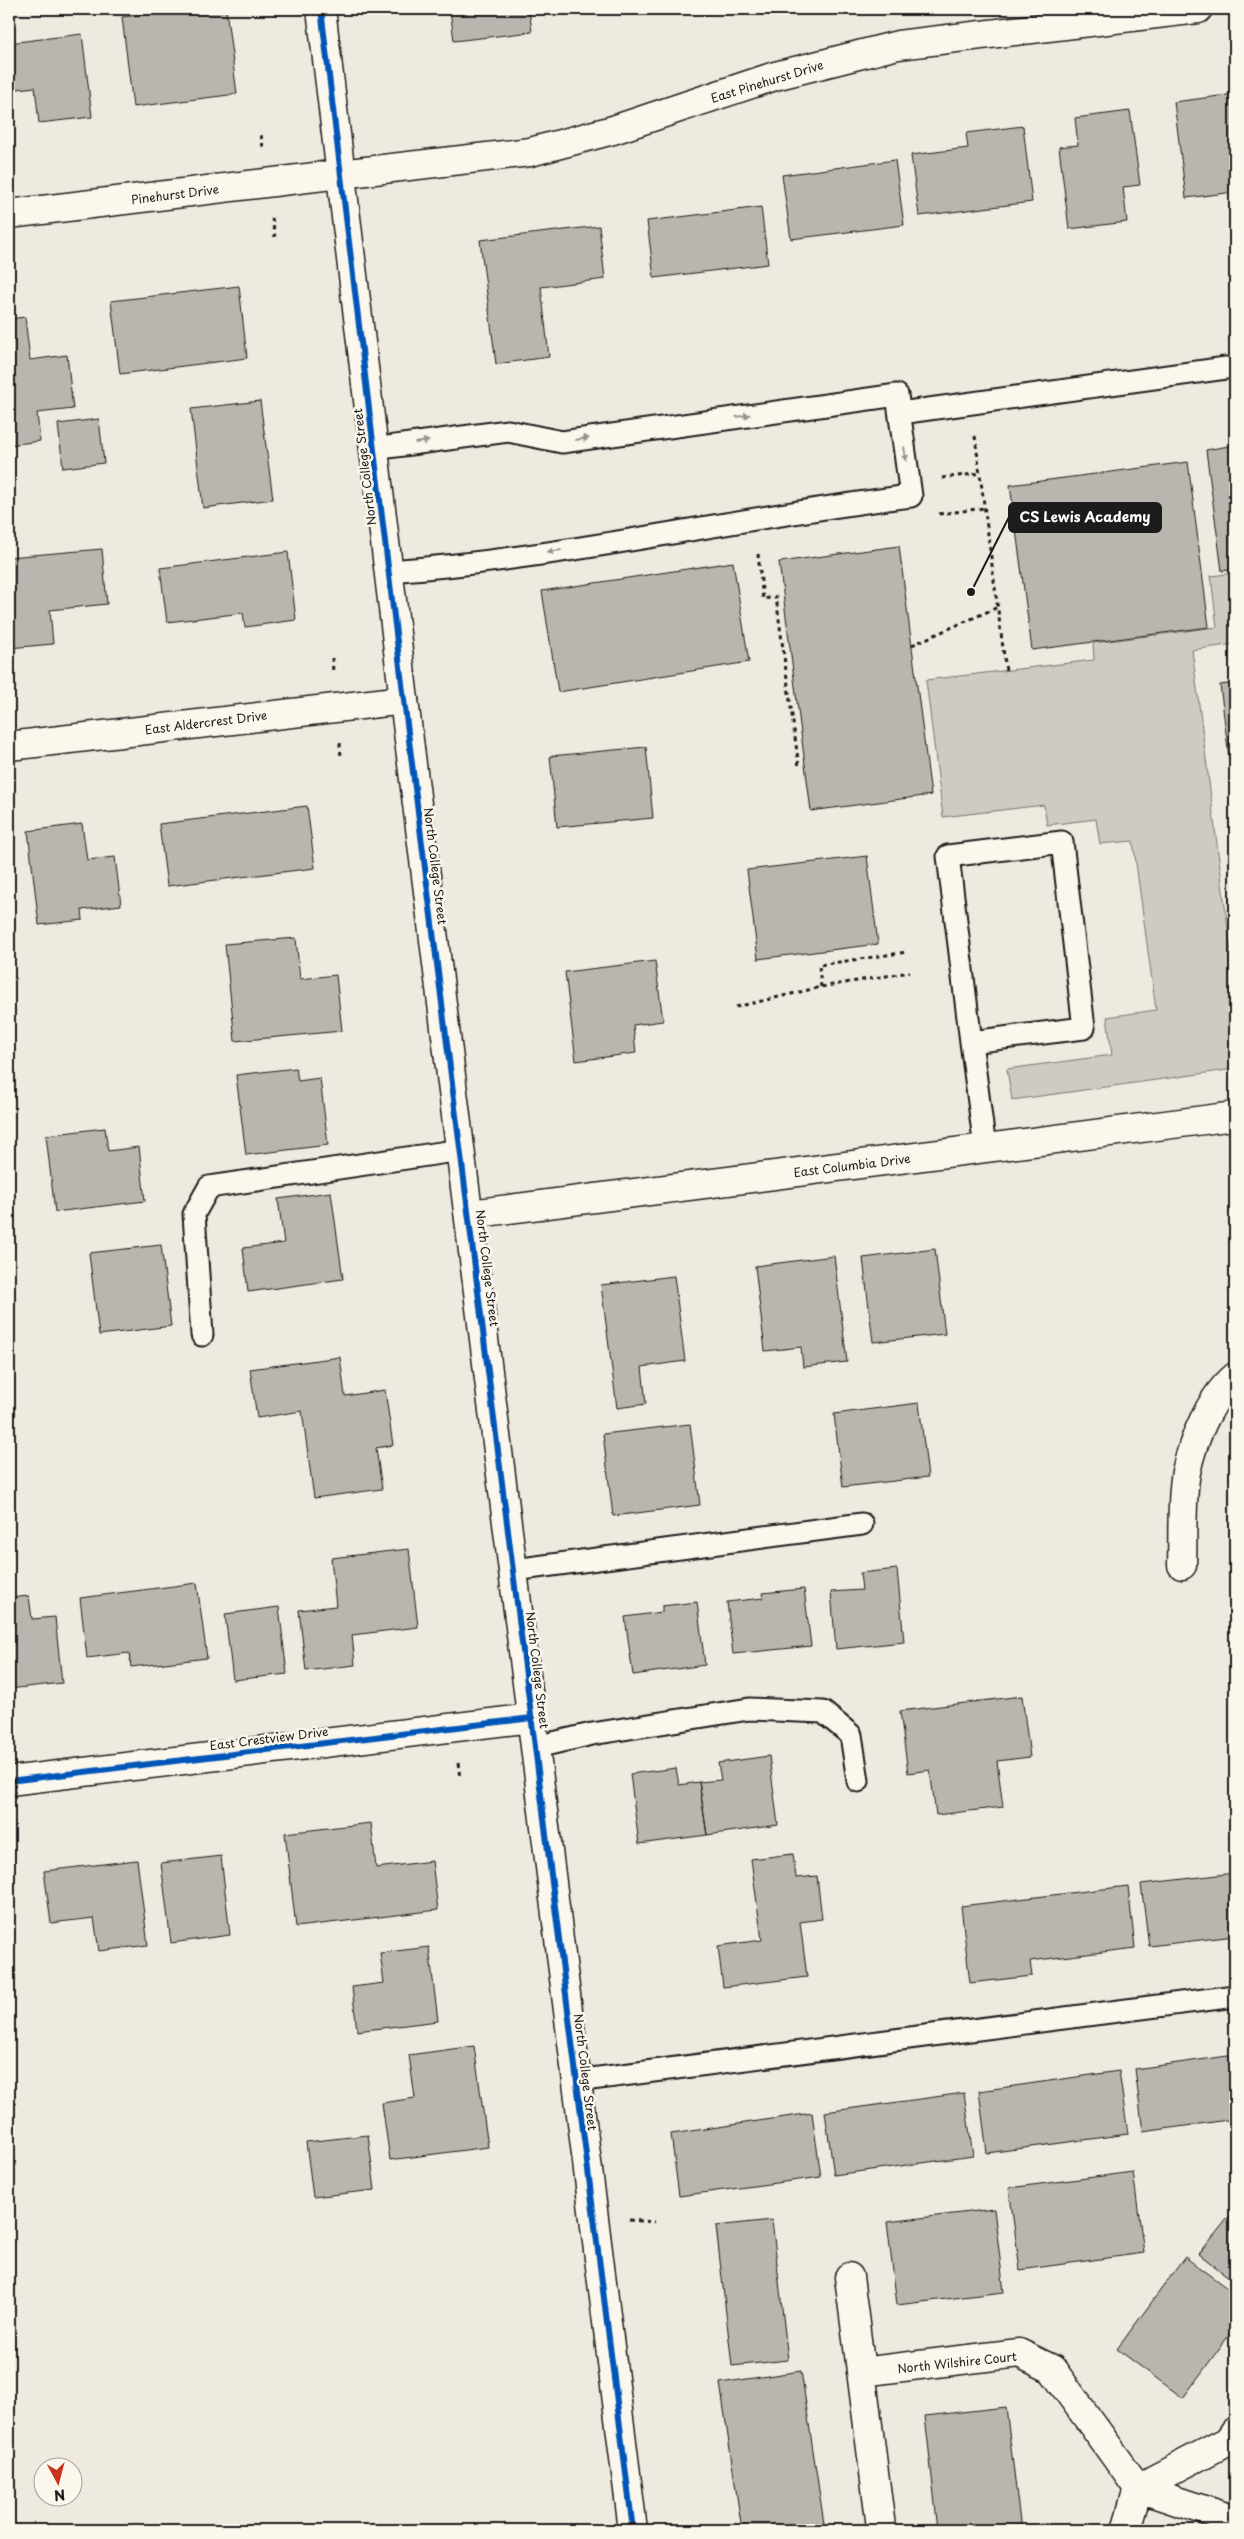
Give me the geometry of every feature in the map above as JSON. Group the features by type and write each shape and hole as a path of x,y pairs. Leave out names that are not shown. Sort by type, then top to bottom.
{"street":[{"name":"North College Street","path":"321,9 388,571 470,1214 633,2530"},
{"name":"East Pinehurst Drive","path":"340,174 530,152 613,130 775,76 898,45 1198,9"},
{"name":"Pinehurst Drive","path":"9,214 340,174"},
{"name":"East Aldercrest Drive","path":"9,746 404,700"},
{"name":"East Columbia Drive","path":"470,1214 1235,1116"},
{"path":"1182,1565 1186,1472 1202,1425 1224,1386 1235,1376"},
{"name":"East Crestview Drive","path":"9,1781 532,1718"},
{"path":"849,2277 881,2527"},
{"name":"North Wilshire Court","path":"861,2372 1019,2354 1052,2369 1138,2488"},
{"path":"1126,2530 1138,2488 1228,2441 1235,2431"},
{"path":"1138,2488 1228,2518 1235,2523"}],"lane":[{"path":"900,413 1226,368"},
{"path":"373,449 508,431 562,442 897,395 911,496 602,544 427,568 388,571"},
{"path":"970,1042 1084,1028 1062,842 948,856 970,1042 985,1148"},
{"path":"202,1335 194,1214 209,1187 461,1150"},
{"path":"514,1570 862,1524"},
{"path":"536,1747 592,1734 750,1709 823,1712 851,1735 858,1781"},
{"path":"576,2081 1235,1996"}],"path":[{"path":"970,403 986,508 1006,671"},
{"path":"938,478 981,473"},
{"path":"934,514 986,508"},
{"path":"758,554 763,599 776,597 799,767"},
{"path":"912,645 998,607"},
{"path":"821,986 819,965 907,952"},
{"path":"736,1007 821,986 910,972"}],"shaded area":[{"path":"1235,573 1235,644 1192,650 1235,984 1235,1069 1012,1100 1007,1069 1112,1055 1107,1017 1156,1010 1133,841 1100,844 1096,819 1047,825 1044,805 943,817 926,680 1094,660 1093,643 1217,627 1211,576"}],"building":[{"path":"191,9 226,9 237,94 133,107 122,17"},
{"path":"450,9 529,9 532,32 454,41"},
{"path":"82,34 92,117 39,123 35,87 9,90 9,43"},
{"path":"1235,94 1235,192 1186,198 1174,102"},
{"path":"1130,111 1140,185 1123,187 1127,222 1069,229 1059,147 1078,145 1075,118"},
{"path":"1023,126 1032,202 919,216 911,155 968,148 966,133"},
{"path":"895,160 904,225 791,239 782,175"},
{"path":"761,207 768,264 654,278 647,221"},
{"path":"599,226 605,279 541,287 549,357 496,364 480,240"},
{"path":"239,286 247,358 120,374 111,301"},
{"path":"25,317 30,360 67,355 73,409 37,413 40,441 9,445 9,319"},
{"path":"260,401 273,499 203,508 191,409"},
{"path":"99,419 104,463 63,468 58,424"},
{"path":"1235,445 1235,569 1222,571 1206,450"},
{"path":"1188,462 1209,627 1032,650 1010,485"},
{"path":"899,546 931,795 811,811 779,562"},
{"path":"102,549 107,604 50,610 53,644 9,648 9,557"},
{"path":"288,552 296,620 245,627 243,613 167,622 160,568"},
{"path":"733,562 749,662 558,692 542,591"},
{"path":"1235,683 1235,764 1230,765 1220,685"},
{"path":"646,747 653,818 557,827 550,756"},
{"path":"307,806 315,868 167,886 159,824"},
{"path":"82,824 87,860 115,857 121,905 82,910 83,920 39,925 28,831"},
{"path":"867,856 878,944 758,959 747,870"},
{"path":"296,938 300,979 336,975 342,1031 235,1041 225,944"},
{"path":"655,961 663,1021 633,1025 636,1053 576,1061 565,972"},
{"path":"296,1068 298,1081 320,1078 328,1145 246,1155 236,1075"},
{"path":"105,1128 108,1151 139,1147 145,1201 55,1212 46,1135"},
{"path":"331,1192 343,1279 248,1292 243,1248 284,1243 278,1199"},
{"path":"161,1245 171,1326 99,1335 89,1253"},
{"path":"935,1249 945,1334 873,1342 863,1258"},
{"path":"834,1256 847,1362 803,1367 801,1347 765,1351 755,1266"},
{"path":"674,1276 685,1361 642,1367 646,1404 617,1408 601,1285"},
{"path":"340,1357 345,1396 385,1390 393,1445 376,1448 382,1489 314,1498 302,1411 257,1418 250,1369"},
{"path":"919,1403 928,1477 843,1487 834,1414"},
{"path":"690,1424 700,1505 613,1516 603,1434"},
{"path":"409,1549 418,1627 352,1635 355,1665 306,1671 299,1610 336,1606 331,1558"},
{"path":"897,1569 904,1642 836,1649 831,1592 862,1590 860,1573"},
{"path":"197,1583 207,1658 131,1667 129,1653 87,1658 80,1598"},
{"path":"804,1589 811,1646 733,1654 727,1602 763,1598 762,1593"},
{"path":"29,1596 32,1619 55,1617 62,1683 9,1689 9,1598"},
{"path":"697,1602 705,1665 633,1675 625,1617 662,1612 662,1606"},
{"path":"279,1607 287,1674 233,1680 225,1614"},
{"path":"1022,1696 1030,1757 997,1761 1003,1807 936,1815 930,1770 908,1773 900,1711"},
{"path":"769,1756 778,1825 707,1835 699,1782 721,1780 718,1763"},
{"path":"676,1768 679,1785 699,1782 707,1835 639,1844 630,1774"},
{"path":"371,1823 376,1868 432,1861 438,1910 296,1927 285,1833"},
{"path":"793,1854 796,1878 817,1876 822,1919 800,1922 807,1977 723,1987 718,1946 762,1940 751,1859"},
{"path":"221,1856 230,1935 171,1943 161,1863"},
{"path":"137,1860 148,1945 99,1951 94,1918 51,1923 44,1871"},
{"path":"1235,1873 1235,1936 1149,1946 1141,1884"},
{"path":"1128,1886 1135,1948 1030,1961 1032,1976 970,1983 961,1906"},
{"path":"429,1947 438,2021 357,2031 352,1987 384,1983 380,1953"},
{"path":"474,2046 488,2147 390,2160 382,2103 415,2098 409,2055"},
{"path":"1235,2055 1235,2119 1143,2132 1135,2069"},
{"path":"1119,2071 1128,2134 987,2153 979,2091"},
{"path":"964,2093 973,2156 834,2175 825,2112"},
{"path":"812,2113 821,2177 679,2196 671,2134"},
{"path":"368,2135 375,2190 313,2197 306,2142"},
{"path":"1133,2172 1144,2253 1020,2270 1009,2188"},
{"path":"994,2209 1004,2292 897,2305 887,2222"},
{"path":"1232,2213 1235,2215 1235,2282 1199,2254"},
{"path":"772,2220 788,2360 732,2366 716,2226"},
{"path":"1185,2257 1235,2294 1235,2327 1183,2398 1117,2349"},
{"path":"801,2371 825,2530 742,2530 720,2383"},
{"path":"1006,2407 1021,2530 938,2530 925,2416"}],"cycle path":[{"path":"321,9 404,700 633,2530"},
{"path":"9,1781 532,1718"}],"place":[{"name":"CS Lewis Academy","path":"971,592"}]}
